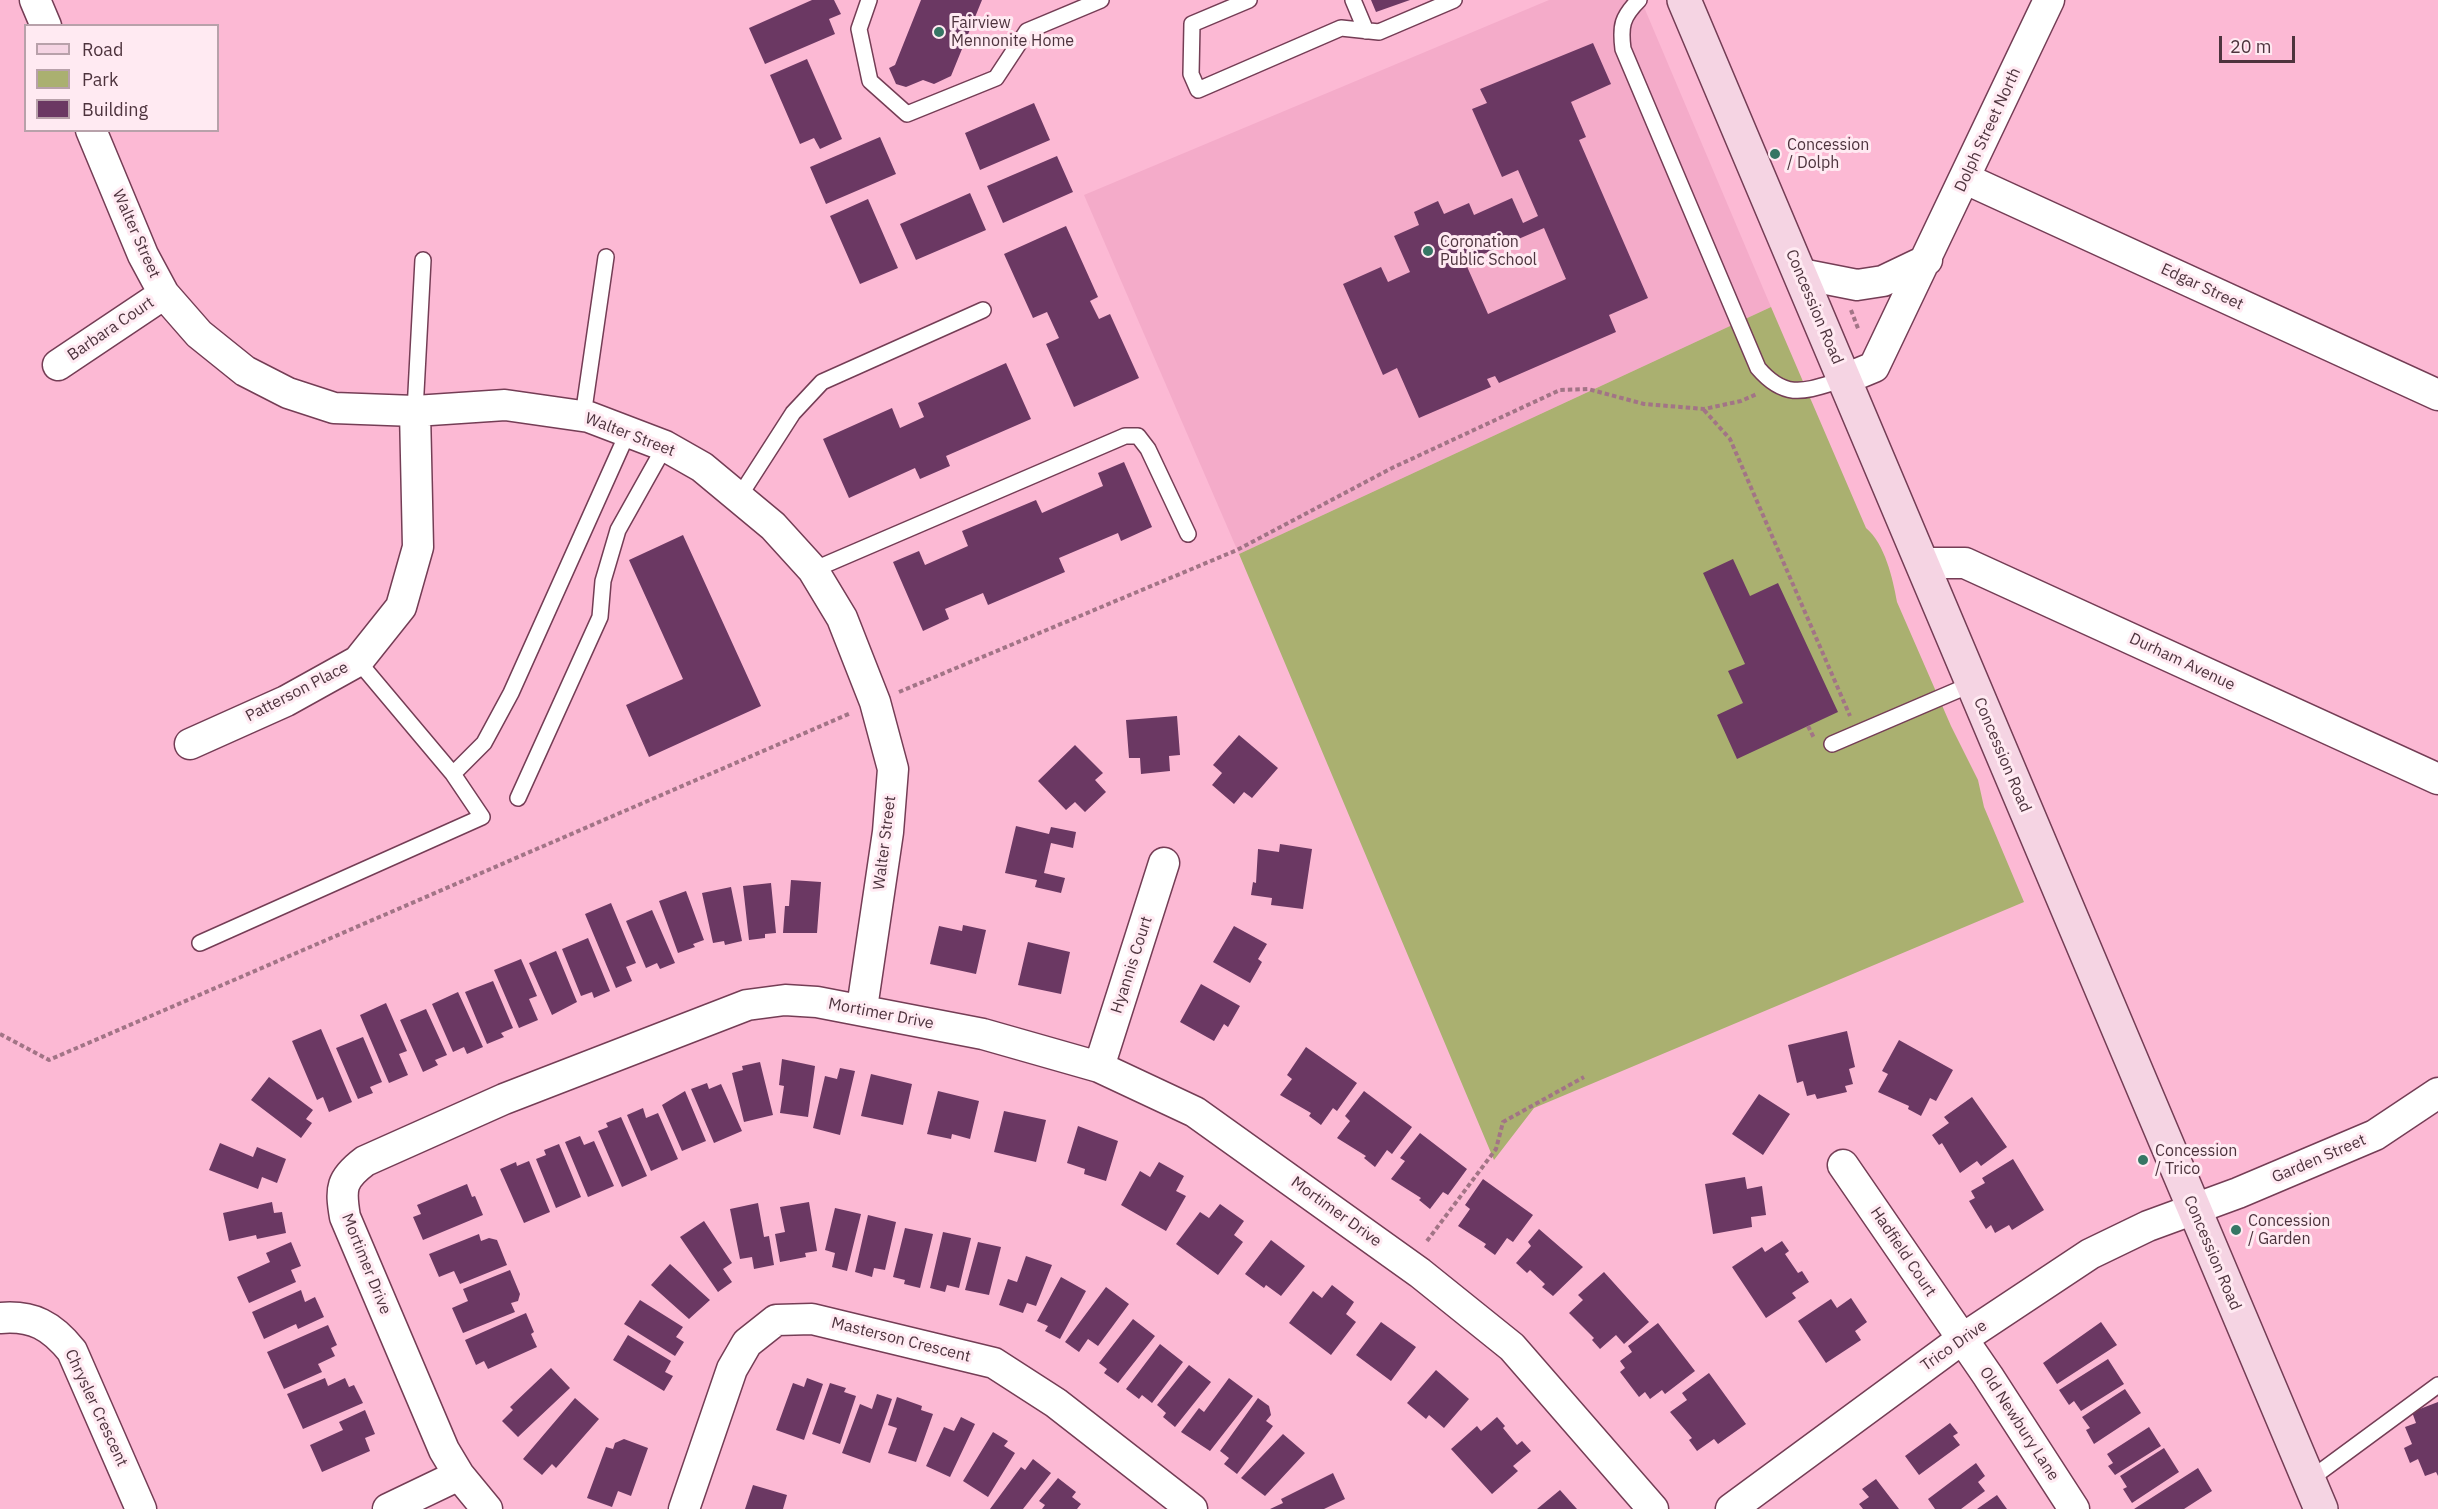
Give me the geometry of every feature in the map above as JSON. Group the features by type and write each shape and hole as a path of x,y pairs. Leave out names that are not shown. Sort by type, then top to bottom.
{"main road":[{"name":"Concession Road","path":"1684,0 2315,1495"}],"street":[{"path":"35,0 45,24"},
{"name":"Dolph Street North","path":"1845,379 1874,367 2049,0"},
{"name":"Walter Street","path":"92,132 143,255 164,294 199,334 245,371 288,393 334,408 415,411 505,405 584,416 665,446 702,467 773,526 813,570 842,618 859,660 886,736 893,770 888,832 862,1008"},
{"name":"Edgar Street","path":"1966,178 2438,395"},
{"path":"1801,274 1857,285 1883,281 1927,260"},
{"name":"Barbara Court","path":"58,365 164,294"},
{"name":"Patterson Place","path":"190,744 286,701 358,660 401,607 418,547 415,411"},
{"name":"Durham Avenue","path":"1921,563 1965,563 2438,779"},
{"name":"Hyannis Court","path":"1099,1067 1164,863"},
{"name":"Mortimer Drive","path":"487,1509 459,1475 444,1450 345,1217 341,1195 347,1175 364,1161 504,1099 747,1005 785,1000 862,1008 983,1034 1099,1067 1195,1112 1429,1280 1512,1347 1653,1509"},
{"name":"Garden Street","path":"2193,1209 2238,1193 2375,1135 2438,1093"},
{"name":"Hadfield Court","path":"1843,1165 1962,1339"},
{"name":"Trico Drive","path":"1731,1509 1962,1339 2090,1254 2148,1226 2193,1209"},
{"name":"Chrysler Crescent","path":"0,1317 23,1317 44,1323 61,1337 72,1351 141,1509"},
{"name":"Masterson Crescent","path":"684,1509 732,1369 747,1343 776,1320 812,1319 994,1363 1056,1403 1192,1509"},
{"name":"Old Newbury Lane","path":"1962,1339 2074,1509"},
{"path":"388,1509 459,1475"}],"lane":[{"path":"869,0 859,29 870,81 907,114 996,78 1027,31 1101,0"},
{"path":"1249,0 1192,24 1191,74 1198,90 1341,28 1379,32 1454,0"},
{"path":"1353,0 1366,31"},
{"path":"1639,0 1628,12 1621,30 1623,50 1758,368 1773,385 1793,391 1845,379"},
{"path":"584,416 606,257"},
{"path":"415,411 423,260"},
{"path":"739,497 793,413 822,382 982,310"},
{"path":"453,774 484,743 505,703 628,432"},
{"path":"813,570 1125,436 1138,436 1148,449 1188,534"},
{"path":"518,798 600,617 603,581 618,530 665,446"},
{"path":"200,944 482,817 453,774 358,660"},
{"path":"1828,739 1972,684"},
{"path":"2315,1495 2438,1385"}],"path":[{"path":"1848,304 1860,333"},
{"path":"893,695 1237,550 1392,468 1560,390 1588,389 1644,404 1704,409 1741,401 1758,394"},
{"path":"1704,409 1730,439 1853,722"},
{"path":"0,1034 49,1060 862,708"},
{"path":"1808,726 1814,738 1828,739"},
{"path":"1427,1240 1496,1149 1503,1122 1584,1077"}],"shaded area":[{"name":"Coronation Public School","path":"1549,0 1641,0 1771,307 1239,554 1084,195"}],"green space":[{"path":"1771,307 1866,528 1883,552 1897,602 1951,726 1978,780 1984,807 2024,902 1534,1108 1494,1160 1239,554"}],"building":[{"path":"812,0 834,0 841,14 829,19 835,34 765,64 749,28"},
{"name":"Fairview Mennonite Home","path":"921,0 982,0 951,76 934,84 923,80 906,87 896,84 889,68 895,65"},
{"path":"1371,0 1410,0 1376,12"},
{"path":"1593,43 1611,84 1571,102 1586,137 1579,140 1648,298 1609,315 1616,332 1499,383 1495,376 1487,379 1491,387 1419,418 1397,368 1383,375 1343,284 1381,267 1388,282 1410,272 1394,236 1419,225 1414,212 1438,201 1444,214 1469,203 1474,215 1512,198 1523,223 1538,216 1518,170 1502,177 1472,109 1487,103 1480,89","holes":["1544,228 1566,279 1488,314 1465,262"]},
{"path":"807,59 842,139 820,149 814,138 800,144 770,75"},
{"path":"1034,103 1050,140 980,170 965,133"},
{"path":"880,137 896,174 826,204 810,167"},
{"path":"1057,156 1073,192 1003,223 987,186"},
{"path":"970,193 986,230 916,260 900,224"},
{"path":"868,199 898,268 860,284 830,216"},
{"path":"1066,226 1098,297 1090,301 1099,319 1110,314 1139,378 1074,407 1046,344 1059,338 1047,312 1033,318 1004,254"},
{"path":"1006,363 1031,419 946,456 950,466 920,479 915,468 849,498 823,439 892,408 900,428 924,417 918,403"},
{"path":"1124,462 1152,527 1121,541 1118,533 1059,558 1065,572 988,605 983,593 945,609 949,619 923,631 893,562 919,551 925,565 968,546 962,531 1036,500 1042,513 1103,486 1098,473"},
{"path":"683,535 761,706 649,757 626,705 683,679 629,560"},
{"path":"1733,559 1750,596 1778,583 1838,712 1737,759 1717,715 1743,703 1728,671 1745,664 1703,573"},
{"path":"1177,716 1180,755 1169,756 1170,771 1141,774 1140,758 1129,758 1126,720"},
{"path":"1239,735 1278,768 1252,798 1244,792 1234,804 1212,785 1222,773 1213,765"},
{"path":"1075,745 1103,773 1095,780 1106,792 1085,812 1075,802 1066,810 1038,781"},
{"path":"1016,826 1049,834 1051,827 1076,832 1073,848 1051,843 1044,873 1065,878 1061,893 1035,887 1037,880 1005,873"},
{"path":"1280,844 1312,849 1303,909 1271,905 1272,898 1251,895 1253,882 1256,883 1258,849 1279,852"},
{"path":"791,880 821,882 817,933 783,933 785,906 789,906"},
{"path":"771,883 776,933 765,934 765,938 749,940 743,886"},
{"path":"731,887 742,941 725,945 724,941 713,943 702,893"},
{"path":"686,891 704,940 693,944 695,947 678,953 659,901"},
{"path":"611,903 636,963 626,967 632,981 616,988 585,914"},
{"path":"652,910 675,963 660,969 657,963 646,968 626,921"},
{"path":"963,925 986,930 976,974 930,964 939,926 962,931"},
{"path":"1234,926 1267,944 1258,959 1262,962 1250,983 1213,962"},
{"path":"588,938 610,991 594,998 592,992 581,996 562,949"},
{"path":"1028,942 1070,952 1061,994 1018,985"},
{"path":"556,951 577,1002 552,1015 529,963"},
{"path":"521,959 537,996 529,999 538,1020 519,1028 494,970"},
{"path":"493,981 513,1028 501,1033 504,1037 487,1044 465,992"},
{"path":"1201,984 1240,1006 1228,1027 1224,1024 1214,1041 1180,1022"},
{"path":"458,992 483,1047 467,1054 464,1047 453,1052 432,1004"},
{"path":"386,1003 407,1051 399,1054 408,1075 389,1083 360,1015"},
{"path":"426,1009 447,1055 435,1060 438,1065 423,1072 400,1020"},
{"path":"321,1029 352,1102 329,1112 323,1097 317,1100 292,1041"},
{"path":"1847,1031 1855,1067 1849,1069 1853,1084 1845,1086 1847,1092 1817,1099 1815,1094 1807,1096 1803,1081 1797,1083 1788,1045"},
{"path":"363,1037 382,1082 370,1087 373,1093 358,1099 336,1048"},
{"path":"1899,1040 1953,1070 1936,1101 1930,1098 1921,1116 1908,1109 1909,1106 1878,1092 1888,1074 1882,1071"},
{"path":"1306,1047 1357,1083 1337,1111 1333,1108 1321,1125 1309,1116 1311,1113 1280,1095 1292,1079 1287,1075"},
{"path":"782,1059 815,1066 808,1117 780,1113 784,1086 779,1085"},
{"path":"760,1062 773,1115 744,1122 732,1073 743,1070 742,1066"},
{"path":"840,1068 855,1071 840,1135 813,1128 825,1076 837,1079"},
{"path":"871,1074 912,1084 903,1125 861,1116"},
{"path":"269,1077 313,1110 306,1119 312,1123 301,1138 251,1100"},
{"path":"707,1083 709,1089 721,1084 742,1131 714,1143 691,1089"},
{"path":"685,1091 706,1141 682,1151 662,1105"},
{"path":"938,1091 979,1101 970,1139 952,1134 951,1139 927,1134"},
{"path":"1364,1091 1412,1127 1392,1154 1387,1150 1375,1167 1364,1158 1366,1156 1337,1138 1350,1121 1345,1116"},
{"path":"1759,1094 1790,1114 1763,1155 1732,1134"},
{"path":"1972,1097 2007,1147 1981,1166 1977,1161 1960,1173 1942,1143 1939,1145 1932,1135 1949,1123 1944,1117"},
{"path":"643,1108 646,1118 658,1113 678,1159 651,1171 627,1115"},
{"path":"1004,1111 1046,1120 1036,1162 994,1152"},
{"path":"621,1117 647,1176 622,1187 598,1131 608,1127 606,1123"},
{"path":"1078,1126 1118,1141 1106,1181 1084,1174 1085,1169 1067,1163"},
{"path":"1420,1133 1467,1169 1448,1195 1443,1192 1430,1209 1419,1200 1421,1198 1391,1179 1405,1161 1400,1158"},
{"path":"580,1136 584,1145 594,1141 614,1186 588,1197 565,1142"},
{"path":"220,1143 253,1157 257,1147 286,1159 277,1183 262,1177 258,1189 209,1170"},
{"path":"559,1144 581,1197 556,1208 536,1159 546,1155 544,1150"},
{"path":"2013,1159 2044,1210 2012,1230 2009,1225 1995,1233 1991,1225 1986,1229 1969,1201 1975,1198 1971,1191 1985,1183 1982,1178"},
{"path":"529,1161 550,1212 524,1223 500,1169 516,1162 517,1166"},
{"path":"1159,1162 1184,1176 1176,1191 1186,1196 1166,1231 1121,1205 1140,1171 1150,1177"},
{"path":"1745,1177 1747,1189 1762,1186 1766,1215 1751,1217 1752,1227 1713,1234 1705,1184"},
{"path":"1483,1179 1533,1215 1513,1242 1507,1238 1495,1255 1484,1247 1486,1244 1458,1226 1470,1209 1465,1205"},
{"path":"467,1184 483,1215 423,1240 413,1217 421,1214 417,1205"},
{"path":"272,1202 274,1213 282,1212 286,1233 257,1239 256,1235 229,1241 223,1213"},
{"path":"809,1202 817,1251 805,1253 806,1257 780,1262 775,1234 785,1232 780,1207"},
{"path":"758,1203 764,1237 769,1236 774,1265 754,1269 752,1257 740,1259 730,1209"},
{"path":"1220,1204 1244,1221 1234,1235 1243,1242 1218,1275 1176,1244 1200,1212 1209,1218"},
{"path":"835,1208 861,1214 847,1271 832,1267 835,1253 825,1250"},
{"path":"868,1215 896,1222 885,1270 874,1268 872,1277 855,1272"},
{"path":"704,1221 732,1263 723,1269 732,1282 718,1292 680,1237"},
{"path":"905,1228 933,1234 920,1288 904,1284 905,1280 893,1277"},
{"path":"1539,1229 1583,1267 1553,1296 1542,1287 1545,1284 1530,1270 1527,1273 1516,1263 1531,1246 1528,1242"},
{"path":"943,1232 971,1238 959,1288 947,1285 945,1292 930,1288"},
{"path":"479,1234 481,1241 489,1238 497,1240 507,1265 460,1284 454,1271 439,1277 429,1254"},
{"path":"1271,1240 1305,1266 1281,1296 1266,1285 1264,1288 1245,1274"},
{"path":"1782,1241 1789,1251 1785,1254 1798,1273 1802,1271 1809,1282 1792,1293 1796,1298 1766,1318 1732,1267 1762,1247 1765,1252"},
{"path":"291,1242 301,1266 291,1270 296,1282 249,1303 237,1277 270,1262 266,1253"},
{"path":"978,1242 1001,1247 989,1295 965,1290"},
{"path":"1026,1256 1052,1265 1036,1306 1027,1303 1023,1313 999,1305 1008,1279 1017,1282"},
{"path":"670,1264 710,1300 689,1319 651,1285"},
{"path":"510,1270 520,1294 518,1301 511,1303 515,1312 463,1333 452,1308 468,1301 463,1289"},
{"path":"1604,1272 1649,1322 1624,1344 1616,1335 1600,1349 1592,1340 1594,1338 1569,1313 1583,1300 1578,1295"},
{"path":"1061,1277 1086,1291 1060,1339 1045,1331 1048,1326 1037,1321"},
{"path":"1332,1285 1354,1302 1346,1314 1356,1322 1331,1355 1289,1323 1313,1291 1322,1298"},
{"path":"1106,1287 1129,1304 1098,1346 1088,1339 1079,1352 1065,1342"},
{"path":"301,1290 305,1302 315,1297 324,1317 298,1329 296,1324 264,1339 252,1312"},
{"path":"1851,1298 1867,1322 1855,1331 1861,1340 1826,1363 1798,1321 1831,1299 1837,1308"},
{"path":"640,1300 683,1327 676,1337 684,1342 675,1356 624,1324"},
{"path":"526,1313 537,1347 488,1369 484,1361 476,1365 465,1340"},
{"path":"1133,1319 1155,1336 1118,1383 1104,1373 1107,1369 1099,1363"},
{"path":"1381,1322 1416,1347 1391,1381 1356,1355"},
{"path":"2101,1322 2117,1345 2057,1384 2043,1363"},
{"path":"1658,1323 1695,1371 1665,1394 1662,1390 1650,1399 1645,1392 1639,1397 1620,1372 1625,1368 1620,1361 1632,1352 1628,1346"},
{"path":"328,1325 337,1345 331,1348 335,1356 318,1364 322,1372 284,1389 267,1352"},
{"path":"628,1335 671,1361 665,1372 673,1376 664,1391 613,1360"},
{"path":"1160,1344 1183,1362 1152,1403 1142,1395 1139,1399 1126,1389"},
{"path":"2108,1359 2124,1384 2081,1411 2074,1401 2069,1405 2059,1390"},
{"path":"1189,1365 1211,1382 1175,1427 1163,1417 1166,1413 1157,1405"},
{"path":"551,1368 570,1388 518,1437 502,1421 513,1410 510,1407"},
{"path":"1436,1370 1469,1399 1444,1428 1429,1415 1426,1419 1407,1403"},
{"path":"1709,1373 1746,1424 1718,1444 1714,1439 1697,1451 1689,1440 1692,1438 1670,1412 1687,1400 1682,1393"},
{"path":"325,1378 328,1386 345,1378 349,1387 354,1385 363,1403 303,1429 287,1394"},
{"path":"807,1378 823,1384 804,1440 776,1430 793,1383 804,1387"},
{"path":"1229,1378 1253,1396 1210,1451 1181,1432 1199,1408 1204,1412"},
{"path":"830,1383 846,1388 844,1392 856,1396 840,1444 812,1434"},
{"path":"2125,1389 2141,1413 2094,1444 2086,1430 2090,1428 2082,1417"},
{"path":"877,1394 892,1399 870,1463 842,1453 860,1404 872,1409"},
{"path":"897,1397 922,1406 921,1410 933,1414 916,1462 888,1453 897,1428 888,1425"},
{"path":"575,1398 599,1419 556,1468 552,1464 542,1475 523,1459"},
{"path":"1258,1398 1269,1406 1271,1415 1266,1421 1273,1426 1237,1474 1224,1464 1229,1458 1220,1451"},
{"path":"2438,1402 2438,1476 2436,1472 2425,1476 2418,1459 2410,1463 2404,1448 2412,1444 2405,1427 2416,1423 2412,1412"},
{"path":"365,1410 375,1434 365,1438 370,1451 322,1472 310,1445 343,1430 339,1422"},
{"path":"961,1417 975,1424 950,1477 926,1466 944,1427 954,1431"},
{"path":"1497,1417 1517,1445 1522,1441 1531,1451 1513,1466 1518,1471 1492,1494 1451,1449 1477,1426 1481,1431"},
{"path":"1950,1423 1958,1433 1953,1436 1960,1445 1919,1475 1905,1456"},
{"path":"2149,1427 2161,1446 2115,1475 2108,1466 2113,1463 2107,1454"},
{"path":"993,1432 1008,1441 1004,1446 1015,1453 988,1497 963,1481"},
{"path":"1283,1434 1305,1453 1265,1496 1241,1478"},
{"path":"624,1439 648,1448 631,1496 618,1491 612,1507 587,1498 606,1447 613,1449 615,1443"},
{"path":"2164,1448 2179,1472 2132,1503 2123,1489 2127,1487 2120,1476"},
{"path":"1033,1459 1051,1473 1023,1509 990,1509 1021,1467 1025,1470"},
{"path":"1976,1463 1985,1476 1978,1482 1985,1491 1961,1509 1935,1509 1928,1499"},
{"path":"2198,1468 2212,1491 2184,1509 2134,1509"},
{"path":"1333,1473 1345,1499 1324,1509 1270,1509 1283,1503 1281,1499"},
{"path":"1058,1478 1076,1492 1072,1497 1081,1504 1077,1509 1042,1509 1045,1505 1039,1501"},
{"path":"1876,1479 1899,1509 1863,1509 1859,1504 1869,1497 1862,1489"},
{"path":"753,1485 787,1495 783,1509 745,1509"},
{"path":"1560,1490 1577,1509 1537,1509"},
{"path":"1997,1495 2007,1509 1977,1509"}],"place":[{"name":"Fairview Mennonite Home","path":"939,32"},
{"name":"Concession / Dolph","path":"1775,154"},
{"name":"Coronation Public School","path":"1428,251"},
{"name":"Concession / Trico","path":"2143,1160"},
{"name":"Concession / Garden","path":"2236,1230"}]}
